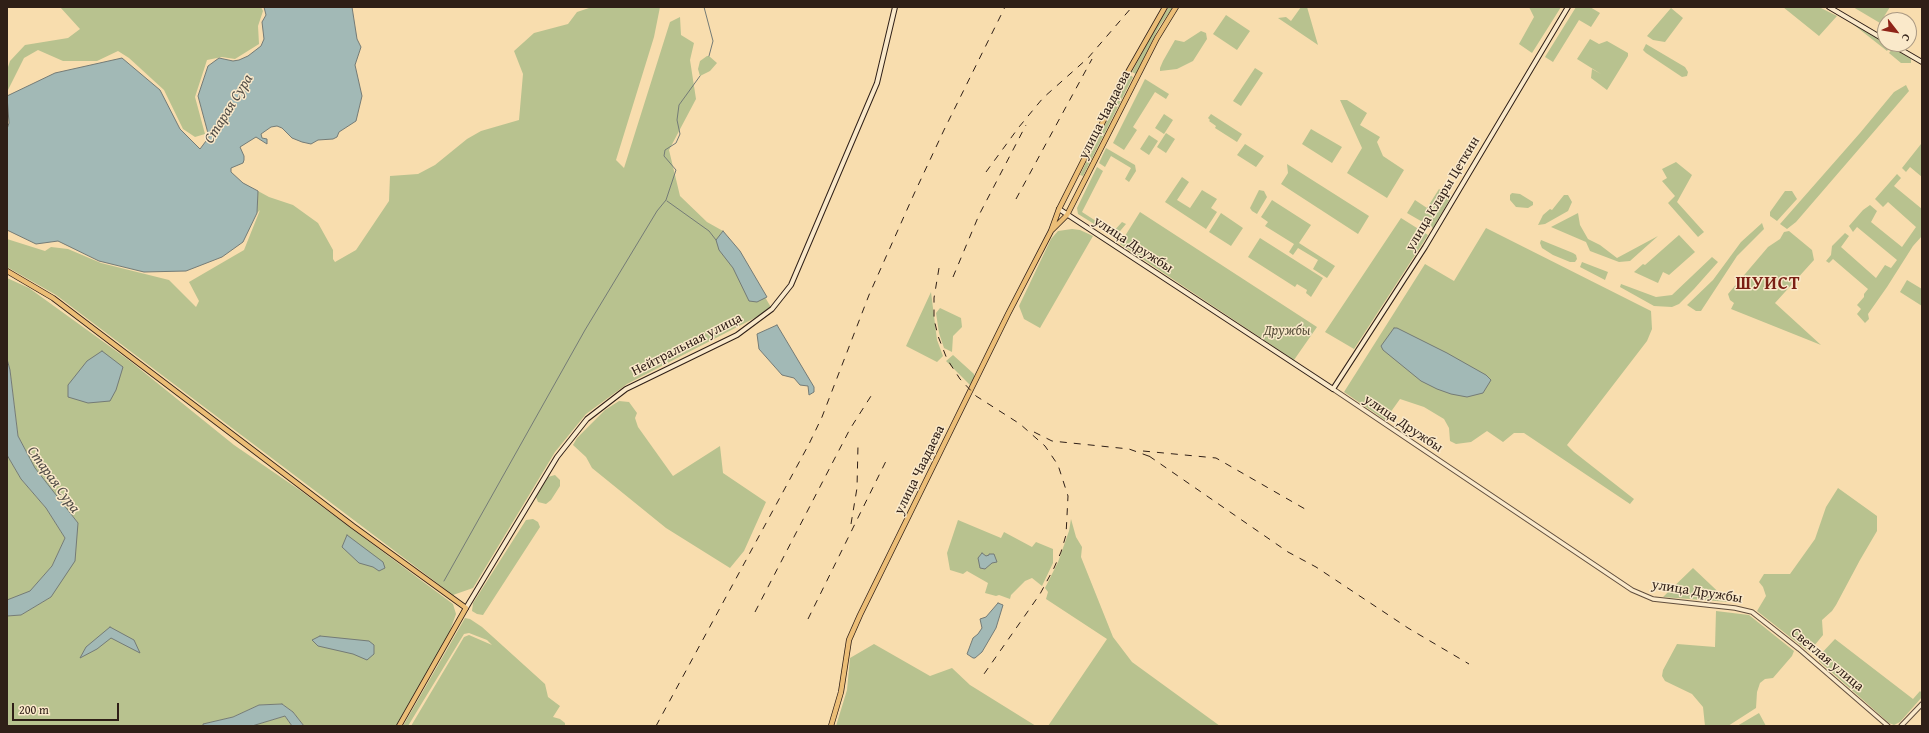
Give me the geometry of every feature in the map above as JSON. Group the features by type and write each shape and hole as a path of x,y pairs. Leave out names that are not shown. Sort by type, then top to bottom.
{"main road":[{"name":"Нейтральная улица","path":"466,608 557,457 587,419 626,389 737,335 772,309 791,285 877,84 894,7"},
{"name":"улица Чаадаева","path":"831,726 841,692 849,640 860,615 1008,314 1051,231 1059,209 1128,72 1165,7"},
{"name":"улица Чаадаева","path":"1051,231 1067,215 1154,43 1176,7"},
{"name":"улица Клары Цеткин","path":"1332,389 1425,247 1568,7"},
{"path":"1829,7 1877,35"},
{"path":"1905,52 1922,62"},
{"name":"улица Дружбы","path":"1059,209 1332,389"},
{"path":"9,273 52,298 353,526 466,608 399,726"}],"street":[{"name":"улица Дружбы","path":"1332,389 1632,590 1653,599 1735,608 1752,612"},
{"name":"Светлая улица","path":"1752,612 1808,657 1888,726"},
{"path":"1901,726 1922,704"}],"green space":[{"path":"60,7 261,7 263,11 258,26 259,44 235,59 222,57 207,60 195,97 205,134 195,137 183,129 164,90 129,58 118,51 97,61 63,61 38,50 24,58 7,92 7,70 10,61 25,45 68,38 80,29"},
{"path":"592,7 660,7 654,37 616,160 624,168 670,22 680,17 681,35 694,43 690,60 696,99 669,150 680,196 707,222 723,231 720,235 739,253 772,309 627,384 586,414 555,452 473,588 453,595 56,295 7,267 7,239 45,251 51,247 68,249 101,263 169,280 196,307 199,301 189,282 244,250 260,210 257,213 258,191 269,197 293,205 318,223 333,250 333,259 335,262 356,250 389,201 390,176 418,174 435,165 467,139 481,131 519,120 523,74 514,51 534,33 568,24 577,12"},
{"path":"1169,7 1173,7 1159,27 1136,74 1132,72 1157,25"},
{"path":"1301,7 1307,7 1318,45 1278,18 1286,17 1291,21"},
{"path":"1529,7 1561,7 1532,53 1519,44 1534,17"},
{"path":"1576,7 1590,7 1600,13 1591,27 1579,20 1553,62 1545,57"},
{"path":"1783,7 1819,7 1837,16 1819,36"},
{"path":"1853,7 1890,7 1887,12 1877,12 1877,21"},
{"path":"1671,8 1683,18 1665,42 1653,40 1647,36"},
{"path":"1226,15 1250,31 1237,50 1213,34"},
{"path":"1849,21 1877,37 1877,43"},
{"path":"1201,31 1206,33 1207,39 1193,61 1177,69 1160,71 1163,61 1175,40 1184,42"},
{"path":"1590,39 1599,44 1607,41 1628,53 1628,56 1607,90 1591,78 1592,69 1601,74 1577,59"},
{"path":"1646,44 1685,67 1688,72 1687,76 1682,77 1646,53 1643,50"},
{"path":"1900,52 1911,59 1911,63 1901,63 1889,53"},
{"path":"707,56 717,63 710,71 700,76 698,69 700,61"},
{"path":"1255,68 1263,73 1241,106 1233,101"},
{"path":"1130,75 1133,77 1083,176 1080,175"},
{"path":"1145,79 1169,94 1166,99 1155,92 1133,127 1137,130 1124,150 1113,143"},
{"path":"1906,85 1909,91 1796,222 1787,229 1780,224 1894,92"},
{"path":"1340,100 1347,100 1367,113 1360,125 1380,137 1377,142 1383,156 1404,170 1387,198 1347,173 1362,148"},
{"path":"1164,114 1173,120 1164,134 1155,128"},
{"path":"1211,114 1242,134 1237,142 1215,128 1216,126 1209,121 1210,120 1208,118"},
{"path":"1311,129 1342,147 1332,163 1302,144"},
{"path":"1166,133 1175,139 1166,153 1157,147"},
{"path":"1149,135 1158,141 1149,155 1140,149"},
{"path":"1245,144 1264,156 1256,167 1237,155"},
{"path":"1921,144 1922,177 1910,167 1906,172 1902,168"},
{"path":"1106,148 1135,165 1136,171 1129,182 1125,179 1131,168 1111,156 1105,167 1099,163"},
{"path":"1676,162 1692,175 1677,202 1704,232 1698,237 1668,203 1675,196 1662,181 1667,178 1662,169"},
{"path":"1287,164 1369,216 1358,234 1281,184 1288,173"},
{"path":"1097,167 1103,171 1082,212 1113,232 1122,222 1126,224 1115,237 1078,214 1077,208"},
{"path":"1897,174 1901,178 1894,186 1922,209 1922,236 1913,246 1868,314 1869,319 1865,323 1857,314 1861,309 1857,305 1864,297 1864,294 1868,289 1833,259 1829,263 1826,261 1831,255 1832,246 1845,233 1849,236 1841,247 1876,278 1885,265 1891,268 1897,260 1857,227 1853,232 1849,226 1863,210 1870,205 1877,211 1871,222 1902,247 1916,227 1888,202 1883,207 1875,199"},
{"path":"1182,177 1189,182 1177,200 1190,208 1202,190 1217,199 1211,208 1217,212 1206,229 1165,202"},
{"path":"1439,189 1451,197 1433,228 1407,213 1415,200 1427,208"},
{"path":"1259,190 1264,191 1267,197 1257,214 1250,208"},
{"path":"1785,191 1792,191 1797,199 1777,221 1770,216 1770,212"},
{"path":"1512,193 1520,194 1533,202 1533,205 1528,208 1516,207 1510,200 1510,195"},
{"path":"1564,195 1568,195 1572,202 1568,211 1545,224 1538,225 1543,215 1550,209 1552,210"},
{"path":"1272,200 1311,225 1299,243 1335,266 1327,278 1313,269 1318,260 1298,248 1293,255 1289,252 1294,244 1265,226 1268,222 1261,217"},
{"name":"Дружбы","path":"1140,212 1317,327 1294,360 1120,244"},
{"path":"1221,213 1243,228 1231,246 1209,232"},
{"path":"1578,213 1580,225 1588,239 1600,245 1617,258 1658,236 1630,261 1619,262 1590,251 1586,242 1551,227"},
{"path":"1401,218 1428,235 1354,349 1325,332"},
{"path":"1762,223 1764,229 1737,256 1701,311 1696,311 1687,305 1713,280 1741,242"},
{"path":"1486,228 1651,311 1652,329 1647,341 1567,445 1634,499 1630,504 1524,433 1514,433 1503,442 1487,431 1471,442 1456,444 1450,441 1449,428 1444,419 1424,407 1400,399 1385,420 1344,392 1425,264 1454,281"},
{"path":"1072,229 1080,230 1093,236 1040,328 1024,319 1019,306 1051,239 1058,231"},
{"path":"1789,231 1812,250 1814,260 1775,303 1821,345 1731,309 1734,303 1730,300 1728,294 1768,247 1780,239 1784,232"},
{"path":"1679,235 1695,252 1669,275 1663,272 1658,283 1634,272 1643,264 1645,265"},
{"path":"1260,238 1323,278 1311,297 1306,293 1307,290 1297,284 1295,287 1248,257"},
{"path":"1541,240 1573,253 1576,255 1577,259 1575,262 1570,262 1553,255 1542,248 1540,243"},
{"path":"1712,257 1718,262 1679,304 1672,307 1654,306 1620,287 1621,284 1656,297 1672,295"},
{"path":"1582,262 1608,272 1605,280 1580,267"},
{"path":"7,278 29,288 130,361 234,445 301,491 453,604 456,614 447,639 397,726 304,726 293,712 282,704 259,705 233,717 204,724 203,726 7,726 7,616 21,615 51,597 78,523 35,468 18,436 10,370 7,359"},
{"path":"1907,280 1922,289 1922,306 1900,292"},
{"path":"931,292 937,340 943,356 937,362 906,346"},
{"path":"940,308 961,318 962,327 953,336 952,352 944,348 939,333 936,313"},
{"path":"953,355 974,374 974,380 970,385 946,361"},
{"path":"619,401 629,402 637,413 635,418 638,427 673,476 720,446 723,473 766,502 744,551 730,568 666,528 592,468 586,457 573,445 577,438 605,410"},
{"path":"7,455 21,479 46,508 65,538 52,566 30,592 7,600"},
{"path":"555,475 560,480 560,486 551,500 546,504 538,502 536,497 548,477"},
{"path":"1838,488 1877,516 1877,531 1836,605 1822,620 1823,635 1809,652 1757,611 1766,596 1763,587 1759,582 1764,574 1790,574 1815,539 1826,507"},
{"path":"533,519 538,522 540,527 483,615 472,611 473,603 526,520"},
{"path":"1071,519 1076,537 1082,547 1081,557 1113,637 1132,662 1220,726 1048,726 1107,639 1046,599 1048,592 1045,588 1058,562 1069,531"},
{"path":"958,520 1001,538 1004,532 1032,547 1036,542 1053,549 1053,563 1042,586 1032,578 1025,581 1011,595 1010,599 999,595 996,596 985,593 988,583 967,571 963,574 950,570 947,553"},
{"path":"1693,568 1729,602 1663,597"},
{"path":"1716,611 1749,615 1794,651 1792,656 1773,678 1765,679 1760,683 1757,692 1756,708 1728,726 1705,726 1703,707 1692,694 1665,681 1662,676 1663,670 1677,644 1715,647"},
{"path":"465,618 470,619 482,627 545,684 548,697 560,706 553,717 560,719 565,723 565,726 411,726 464,637 469,635 492,645 487,640 469,633 464,634 408,726 403,726"},
{"path":"1835,639 1913,699 1920,691 1922,693 1922,697 1900,722 1894,725 1889,723 1819,661 1819,656"},
{"path":"874,644 930,676 952,668 970,685 1036,726 836,726 847,690 850,658"},
{"path":"1759,713 1766,726 1737,726"},
{"path":"285,716 292,726 252,726"}],"water":[{"name":"Старая Сура","path":"264,7 352,7 357,39 361,47 355,65 362,96 356,121 339,132 337,137 333,139 318,140 311,144 302,142 292,138 282,128 277,126 271,127 261,134 262,138 267,139 267,144 256,137 240,147 244,156 243,163 231,168 231,172 243,183 258,191 257,213 243,242 222,257 186,271 144,272 99,261 58,241 36,244 7,230 7,129 9,123 7,96 55,73 122,58 160,90 180,129 200,149 209,137 198,96 208,66 219,58 233,61 239,60 248,56 261,46 264,39 262,22 266,15"},
{"path":"723,231 740,251 767,297 757,302 749,301 733,268 719,250 716,240"},
{"path":"777,325 814,387 814,392 809,395 808,386 800,385 794,378 782,375 759,349 757,334"},
{"path":"1394,328 1397,328 1447,353 1486,375 1491,380 1483,393 1467,397 1451,394 1421,381 1383,350 1381,346"},
{"path":"102,351 123,367 116,390 110,401 88,403 68,397 68,385 87,361"},
{"path":"7,359 10,370 18,436 35,468 78,523 75,561 51,597 21,615 7,616 7,600 30,591 52,566 65,538 46,508 21,479 7,455"},
{"path":"347,535 383,562 385,568 379,571 373,567 359,563 342,547"},
{"path":"982,553 986,556 989,554 994,554 997,562 992,563 985,569 980,568 978,558"},
{"path":"998,603 1003,605 996,628 982,652 973,658 967,654 973,638 982,628 980,619 986,617"},
{"path":"110,627 134,640 140,653 111,638 97,649 80,658 86,647"},
{"path":"320,636 369,641 374,645 374,654 367,660 353,654 318,646 312,640"},
{"path":"282,704 293,712 304,726 292,726 285,716 252,726 203,726 203,724 233,717 259,705"}],"waterway":[{"path":"704,7 713,41 709,56"},
{"path":"444,581 585,330 657,211 666,200 676,170 664,156 665,150 676,143 680,134 677,120 679,105 700,76"},
{"path":"667,201 709,231 716,240"}],"railway":[{"path":"656,726 809,444 822,417 869,295 914,194 1005,7"},
{"path":"986,172 1019,127 1043,98 1088,58 1132,7"},
{"path":"1016,199 1092,59"},
{"path":"953,277 979,215 1026,125"},
{"path":"939,268 934,298 934,319 938,336 947,359 960,379 976,396 1020,424 1045,446 1058,465 1068,496 1066,535 1054,568 1040,594 984,674"},
{"path":"755,612 850,429 871,396"},
{"path":"1034,432 1052,441 1129,449 1154,458"},
{"path":"851,524 857,488 858,445"},
{"path":"1143,451 1216,458 1305,509"},
{"path":"1149,456 1288,552 1316,567 1408,628 1469,664"},
{"path":"808,619 888,457"}],"district":[{"name":"ШУИСТ","path":"1768,284"}]}
